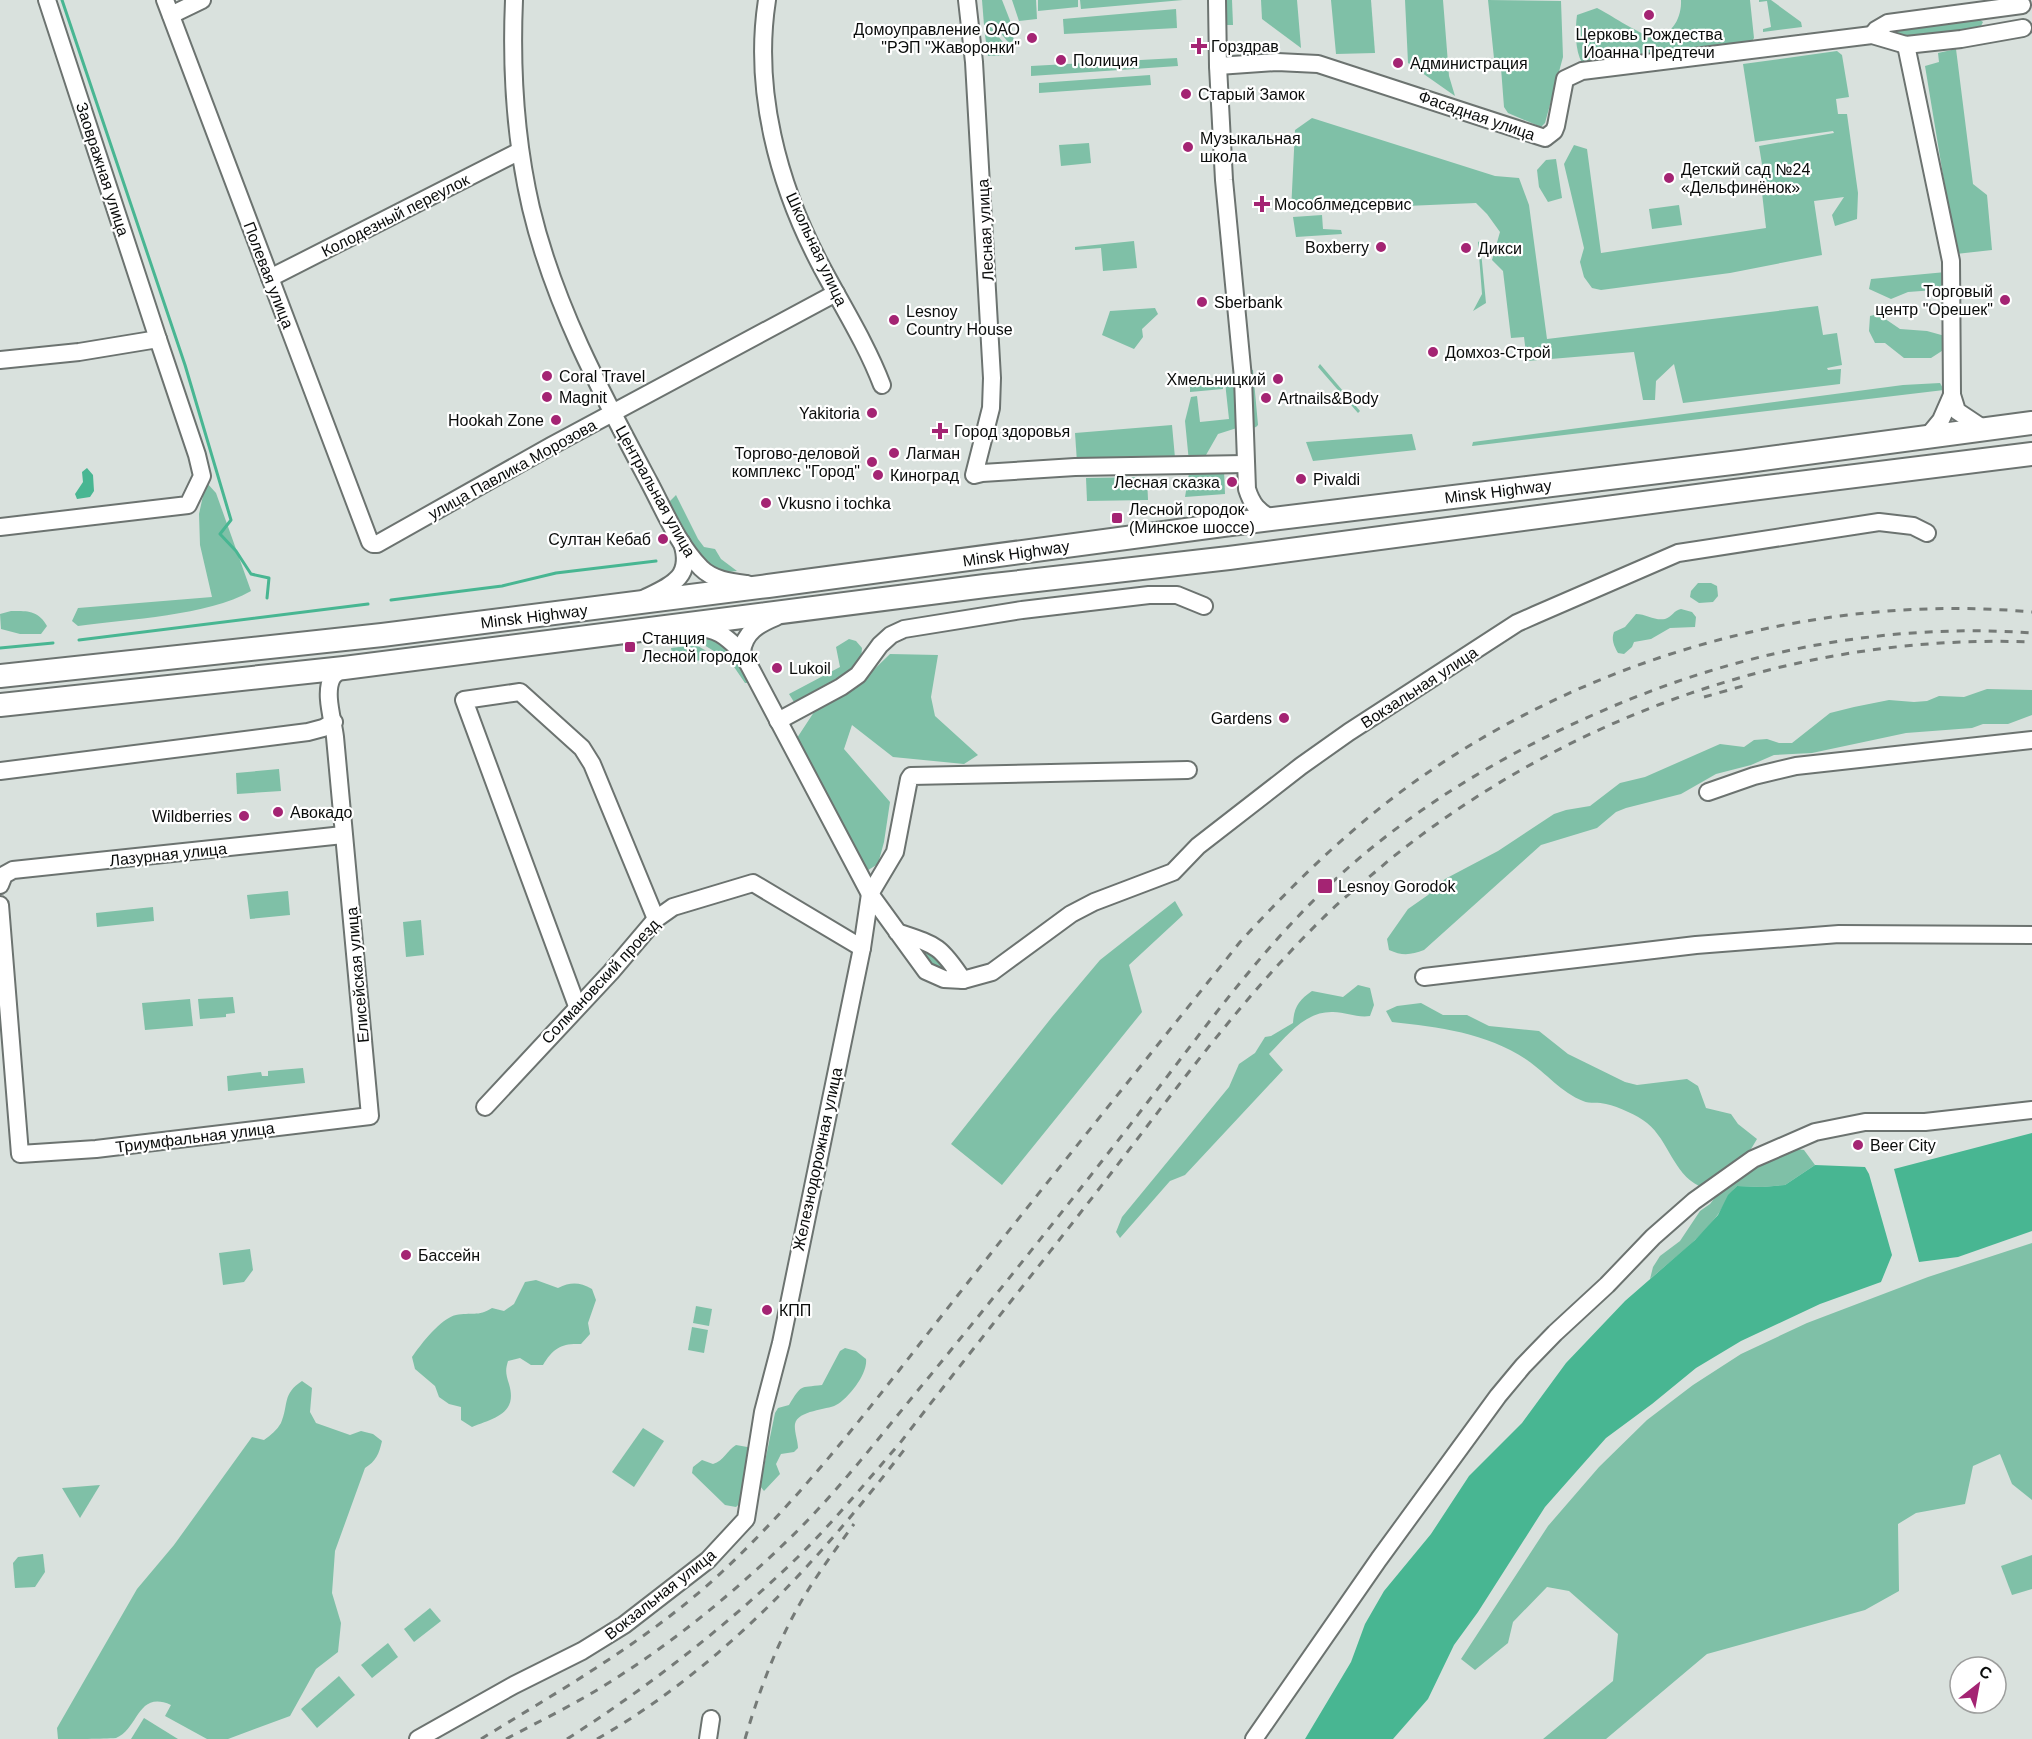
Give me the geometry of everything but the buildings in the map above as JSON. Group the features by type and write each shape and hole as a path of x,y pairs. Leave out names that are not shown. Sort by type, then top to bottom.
{"highway":[{"name":"Minsk Highway","path":"0,676 382,635 1222,525 2032,423"},
{"name":"Minsk Highway","path":"0,705 297,674 798,609 1229,558 1724,492 2032,454"}],"street":[{"name":"Заовражная улица","path":"0,526 188,505 202,476 47,0"},
{"path":"168,8 202,0"},
{"name":"Центральная улица","path":"514,0 512,45 515,109 520,150 531,208 550,273 565,313 613,413 682,543 701,568 717,578 768,586"},
{"name":"Школьная улица","path":"767,0 762,53 768,108 777,155 806,235 878,373 882,386"},
{"name":"Лесная улица","path":"967,0 975,62 992,378 991,408 974,475 1074,467 1245,464"},
{"path":"1217,0 1218,66 1227,219 1243,378 1247,489 1246,500 1241,511 1222,525"},
{"name":"Полевая улица","path":"168,8 370,542 377,544"},
{"path":"1872,35 1888,23 2025,14"},
{"path":"1984,429 1957,411 1952,395 1951,261 1906,45 1984,35 2025,14"},
{"name":"Фасадная улица","path":"1218,66 1277,62 1318,64 1545,138 1554,131 1556,126 1565,79 1582,71 1872,35 1906,45"},
{"name":"Колодезный переулок","path":"270,278 520,150"},
{"name":"улица Павлика Морозова","path":"377,544 836,293"},
{"path":"0,360 80,352 158,339"},
{"path":"1926,437 1941,420 1952,395"},
{"path":"1247,489 1254,506 1272,519"},
{"name":"Вокзальная улица","path":"963,980 992,972 1071,914 1094,902 1173,872 1198,846 1301,766 1349,732 1517,623 1678,553 1879,522 1913,526 1928,533"},
{"path":"633,603 664,589 680,578 685,566 685,552 682,543"},
{"path":"778,721 841,687 858,675 880,645 891,635 904,628 1022,610 1149,595 1177,595 1204,606"},
{"path":"742,652 747,636 756,626 798,609"},
{"path":"655,628 709,628 723,634 742,652 870,894 926,971 944,979 963,980"},
{"path":"330,700 332,678 344,668"},
{"path":"297,674 321,685 330,700"},
{"path":"577,1006 464,700 520,692 582,748 592,764 656,919"},
{"name":"Елисейская улица","path":"330,700 334,722 370,1116"},
{"path":"0,771 308,732 334,722"},
{"path":"1708,792 1754,776 1796,766 2032,740"},
{"path":"870,894 895,852 911,776 1188,770"},
{"name":"Лазурная улица","path":"0,885 4,875 13,870 344,835"},
{"name":"Солмановский проезд","path":"485,1107 611,972 656,919 673,907 753,883 862,948"},
{"name":"Железнодорожная улица","path":"762,1423 781,1343 862,948 870,894"},
{"name":"Триумфальная улица","path":"0,905 20,1154 96,1149 370,1116"},
{"path":"897,932 928,942 939,949 963,980"},
{"path":"1424,977 1696,945 1839,934 2032,935"},
{"path":"1254,1739 1379,1559 1498,1396 1555,1333 1607,1285 1653,1237 1695,1201 1753,1159 1815,1132 1864,1122 1925,1122 2032,1110"},
{"name":"Вокзальная улица","path":"418,1739 514,1685 582,1651 624,1625 708,1560 746,1519 762,1423"},
{"path":"708,1739 711,1719"}],"shaded area":[{"path":"982,0 1002,0 1011,23 984,25"},
{"path":"1012,0 1036,0 1037,19 1019,21"},
{"path":"1038,0 1078,0 1078,7 1038,11"},
{"path":"1080,0 1183,0 1081,9"},
{"path":"1221,0 1232,0 1233,25 1222,25"},
{"path":"1261,0 1297,0 1301,48 1262,19"},
{"path":"1331,0 1371,0 1375,53 1336,54"},
{"path":"1405,0 1443,0 1449,76 1455,96 1408,63"},
{"path":"1488,0 1561,1 1563,57 1545,123 1541,127 1508,113 1504,107 1501,68 1495,68"},
{"path":"1681,0 1750,0 1754,38 1752,41 1582,63 1576,40 1577,15 1597,8 1647,35 1662,35 1668,32 1677,21"},
{"path":"1759,0 1771,0 1801,22 1802,27 1763,32 1763,29 1771,27 1767,1 1759,2"},
{"path":"1176,9 1177,28 1064,34 1063,19"},
{"path":"1977,18 1983,22 1979,30 1945,36 1910,38 1888,32 1890,28"},
{"path":"1012,26 1015,51 996,27"},
{"path":"991,27 1013,55 988,56 984,28"},
{"path":"1956,49 1973,184 1987,195 1992,250 1956,254 1925,66 1939,62 1938,53"},
{"path":"1837,51 1842,55 1849,97 1836,99 1838,114 1847,114 1858,193 1857,219 1835,226 1832,215 1844,197 1814,201 1822,255 1730,273 1601,290 1592,288 1584,277 1580,262 1584,248 1564,164 1574,145 1587,149 1601,253 1766,228 1761,184 1765,183 1759,146 1834,133 1833,131 1755,142 1743,64"},
{"path":"1177,58 1178,66 1031,76 1031,66"},
{"path":"1150,75 1151,85 1039,93 1039,83"},
{"path":"1312,118 1495,176 1519,178 1529,205 1547,339 1818,306 1823,335 1837,333 1842,365 1827,368 1828,370 1841,369 1840,384 1683,403 1674,364 1656,381 1655,400 1643,400 1634,352 1527,361 1524,337 1511,338 1503,271 1492,260 1500,232 1476,203 1291,211 1295,130"},
{"path":"1089,143 1091,163 1061,166 1059,145"},
{"path":"1556,159 1562,198 1548,202 1539,187 1537,170 1546,160"},
{"path":"1679,205 1682,225 1652,229 1649,209"},
{"path":"1322,215 1323,229 1341,230 1342,234 1296,237 1293,217"},
{"path":"1134,241 1137,268 1103,271 1101,248 1075,250 1075,247"},
{"path":"1480,241 1486,303 1473,311 1482,294 1478,242"},
{"path":"1946,272 1947,282 1935,290 1908,292 1891,299 1869,289 1871,279"},
{"path":"1155,308 1158,314 1142,329 1143,337 1134,349 1102,335 1110,311"},
{"path":"1878,314 1900,329 1927,331 1945,336 1948,347 1931,358 1904,358 1885,343 1875,343 1869,331 1870,316"},
{"path":"1320,364 1360,411 1358,413 1318,367"},
{"path":"1247,368 1253,370 1258,425 1253,428"},
{"path":"1222,381 1223,389 1190,392 1190,385"},
{"path":"1238,381 1240,427 1218,434 1202,462 1189,462 1185,421 1191,397 1197,396 1200,422 1229,419 1225,382"},
{"path":"1940,383 1944,390 1472,446 1473,442 1903,385"},
{"path":"1172,425 1175,458 1077,462 1075,433"},
{"path":"1412,434 1416,450 1313,461 1306,442"},
{"path":"1190,467 1224,470 1225,494 1185,497"},
{"path":"87,468 93,475 94,491 90,497 77,499 75,494 83,482 82,472"},
{"path":"1147,477 1148,500 1087,501 1086,478"},
{"path":"206,482 216,493 251,591 213,606 167,615 78,626 72,621 78,608 212,597 200,545 199,514"},
{"path":"676,495 704,547 715,549 721,559 737,571 718,573 701,562 669,502"},
{"path":"1698,583 1711,583 1717,586 1718,596 1713,602 1699,603 1690,597 1691,591"},
{"path":"1681,609 1692,612 1696,617 1695,627 1670,628 1651,639 1634,642 1624,654 1618,653 1613,642 1614,632 1625,627 1636,614 1665,619"},
{"path":"11,611 36,614 47,626 41,634 20,634 1,629 0,614"},
{"path":"711,637 730,648 748,683 745,683 730,661 696,640"},
{"path":"849,639 856,641 862,648 861,660 854,669 794,702 789,694 840,667 836,647"},
{"path":"696,645 719,658 673,664 671,648"},
{"path":"890,654 938,655 931,697 935,716 978,755 964,764 893,757 852,725 844,749 890,802 878,864 865,872 797,738 816,709 857,686"},
{"path":"1987,689 2032,690 2032,715 2008,724 1983,724 1972,728 1906,733 1812,753 1774,755 1751,765 1716,774 1681,794 1626,808 1616,812 1597,828 1541,845 1424,950 1406,954 1389,950 1387,939 1408,909 1445,879 1498,851 1554,814 1590,806 1620,783 1645,777 1720,744 1744,747 1754,740 1767,739 1779,743 1792,743 1830,713 1889,700 1914,702 1927,701 1939,696 1964,697"},
{"path":"279,769 281,791 237,794 236,773"},
{"path":"288,891 290,915 250,919 247,895"},
{"path":"1175,901 1183,915 1129,965 1142,1012 1002,1185 951,1144 1100,960"},
{"path":"153,907 154,921 97,927 96,913"},
{"path":"421,920 424,955 406,957 403,922"},
{"path":"910,939 921,943 952,972 930,968"},
{"path":"1358,985 1370,988 1374,1005 1370,1016 1338,1012 1323,1013 1297,1026 1269,1054 1283,1070 1185,1175 1170,1181 1120,1238 1116,1232 1122,1217 1229,1087 1239,1064 1255,1053 1265,1037 1293,1023 1298,1004 1312,991 1343,997"},
{"path":"233,997 235,1013 226,1014 226,1017 200,1019 198,999"},
{"path":"190,999 193,1026 145,1030 142,1003"},
{"path":"1421,1003 1443,1015 1467,1015 1489,1026 1539,1031 1568,1054 1625,1082 1637,1085 1687,1079 1698,1086 1706,1108 1731,1114 1738,1124 1757,1139 1751,1149 1699,1186 1683,1173 1654,1130 1638,1117 1611,1105 1586,1102 1575,1097 1527,1060 1496,1043 1445,1029 1392,1022 1386,1011 1397,1006"},
{"path":"303,1068 305,1083 228,1091 227,1076 261,1072 262,1076 268,1076 268,1071"},
{"path":"2032,1133 2032,1231 1958,1257 1919,1262 1894,1169"},
{"path":"1791,1148 1804,1150 1815,1165 1785,1185 1737,1186 1709,1226 1650,1279 1653,1267 1660,1256 1680,1241 1700,1211 1717,1195 1732,1182"},
{"path":"1815,1165 1865,1167 1869,1174 1892,1255 1881,1282 1820,1304 1741,1341 1696,1368 1606,1438 1545,1507 1478,1612 1454,1645 1428,1699 1393,1739 1305,1739 1351,1662 1365,1624 1384,1591 1431,1534 1469,1476 1522,1423 1566,1363 1625,1301 1695,1240 1718,1215 1728,1195 1737,1186 1785,1185"},
{"path":"2032,1243 2032,1500 2012,1484 2000,1454 1973,1466 1965,1504 1916,1513 1898,1524 1899,1591 1865,1610 1707,1654 1606,1739 1543,1739 1613,1681 1618,1634 1569,1591 1547,1587 1513,1622 1508,1643 1475,1670 1461,1659 1548,1526 1599,1467 1647,1420 1693,1385 1741,1354 1807,1323 1928,1277"},
{"path":"250,1249 253,1270 244,1282 223,1285 219,1253"},
{"path":"536,1280 558,1288 575,1284 592,1289 596,1300 588,1323 590,1334 581,1344 568,1344 559,1348 550,1354 543,1365 531,1365 520,1358 508,1361 506,1373 511,1394 507,1408 496,1417 472,1427 461,1420 461,1407 449,1404 439,1397 435,1386 415,1369 412,1357 432,1332 450,1317 478,1313 492,1308 504,1311 514,1304 525,1282"},
{"path":"696,1306 712,1309 709,1326 693,1323"},
{"path":"692,1327 708,1330 704,1353 688,1350"},
{"path":"845,1348 856,1351 866,1359 861,1378 841,1402 832,1407 807,1413 797,1419 795,1427 798,1448 794,1452 781,1454 776,1464 780,1474 764,1491 760,1486 775,1413 778,1408 789,1405 802,1388 822,1385 840,1351"},
{"path":"302,1381 312,1388 310,1412 316,1423 350,1435 361,1431 373,1434 382,1441 376,1457 365,1468 335,1551 332,1593 341,1623 338,1652 316,1669 290,1716 228,1739 207,1739 165,1716 171,1705 160,1702 145,1706 130,1727 116,1738 58,1739 57,1728 137,1589 174,1545 252,1437 264,1440 278,1428 291,1390"},
{"path":"643,1428 664,1441 634,1487 612,1472"},
{"path":"736,1445 753,1448 745,1499 736,1507 725,1505 692,1473 693,1467 702,1460 717,1463"},
{"path":"100,1485 80,1518 62,1488"},
{"path":"43,1554 45,1572 35,1587 15,1588 13,1563 18,1557"},
{"path":"2032,1555 2032,1589 2012,1595 2001,1566"},
{"path":"430,1608 441,1621 414,1642 404,1629"},
{"path":"388,1643 398,1657 372,1678 361,1665"},
{"path":"339,1676 355,1695 317,1728 301,1709"},
{"path":"144,1718 178,1739 131,1739"}],"waterway":[{"path":"62,0 185,365 231,520 220,534 236,551 251,574 269,578 267,598"},
{"path":"391,600 502,586 556,573 656,561"},
{"path":"79,640 368,604"},
{"path":"0,648 53,643"}],"railway":[{"path":"481,1739 637,1640 696,1595 756,1539 846,1437 1240,942 1321,859 1410,785 1478,740 1551,702 1627,669 1706,643 1787,624 1868,613 1950,608 2032,612"},
{"path":"506,1739 590,1694 675,1637 721,1601 806,1522 860,1461 985,1308 1268,949 1349,867 1422,810 1502,760 1544,738 1630,699 1716,669 1805,647 1895,634 1941,631 2032,633"},
{"path":"567,1739 659,1676 717,1630 773,1581 826,1528 900,1443 1239,1010 1293,948 1346,896 1388,861 1458,809 1532,764 1609,725 1690,693 1773,669 1858,652 1945,643 2032,642"},
{"path":"1704,697 1750,684"},
{"path":"597,1739 642,1711 685,1680 765,1610 837,1532 904,1450"},
{"path":"745,1739 769,1668 793,1616 814,1580 854,1524"}],"place":[{"name":"Церковь Рождества Иоанна Предтечи","path":"1649,15"},
{"name":"Домоуправление ОАО \"РЭП \"Жаворонки\"","path":"1032,38"},
{"name":"Горздрав","path":"1199,46"},
{"name":"Полиция","path":"1061,60"},
{"name":"Администрация","path":"1398,63"},
{"name":"Старый Замок","path":"1186,94"},
{"name":"Музыкальная школа","path":"1188,147"},
{"name":"Детский сад №24 «Дельфинёнок»","path":"1669,178"},
{"name":"Мособлмедсервис","path":"1262,204"},
{"name":"Boxberry","path":"1381,247"},
{"name":"Дикси","path":"1466,248"},
{"name":"Торговый центр \"Орешек\"","path":"2005,300"},
{"name":"Sberbank","path":"1202,302"},
{"name":"Lesnoy Country House","path":"894,320"},
{"name":"Домхоз-Строй","path":"1433,352"},
{"name":"Coral Travel","path":"547,376"},
{"name":"Хмельницкий","path":"1278,379"},
{"name":"Magnit","path":"547,397"},
{"name":"Artnails&Body","path":"1266,398"},
{"name":"Yakitoria","path":"872,413"},
{"name":"Hookah Zone","path":"556,420"},
{"name":"Город здоровья","path":"940,431"},
{"name":"Лагман","path":"894,453"},
{"name":"Торгово-деловой комплекс \"Город\"","path":"872,462"},
{"name":"Киноград","path":"878,475"},
{"name":"Pivaldi","path":"1301,479"},
{"name":"Лесная сказка","path":"1232,482"},
{"name":"Vkusno i tochka","path":"766,503"},
{"name":"Лесной городок (Минское шоссе)","path":"1117,518"},
{"name":"Султан Кебаб","path":"663,539"},
{"name":"Станция Лесной городок","path":"630,647"},
{"name":"Lukoil","path":"777,668"},
{"name":"Gardens","path":"1284,718"},
{"name":"Авокадо","path":"278,812"},
{"name":"Wildberries","path":"244,816"},
{"name":"Lesnoy Gorodok","path":"1325,886"},
{"name":"Beer City","path":"1858,1145"},
{"name":"Бассейн","path":"406,1255"},
{"name":"КПП","path":"767,1310"}]}
